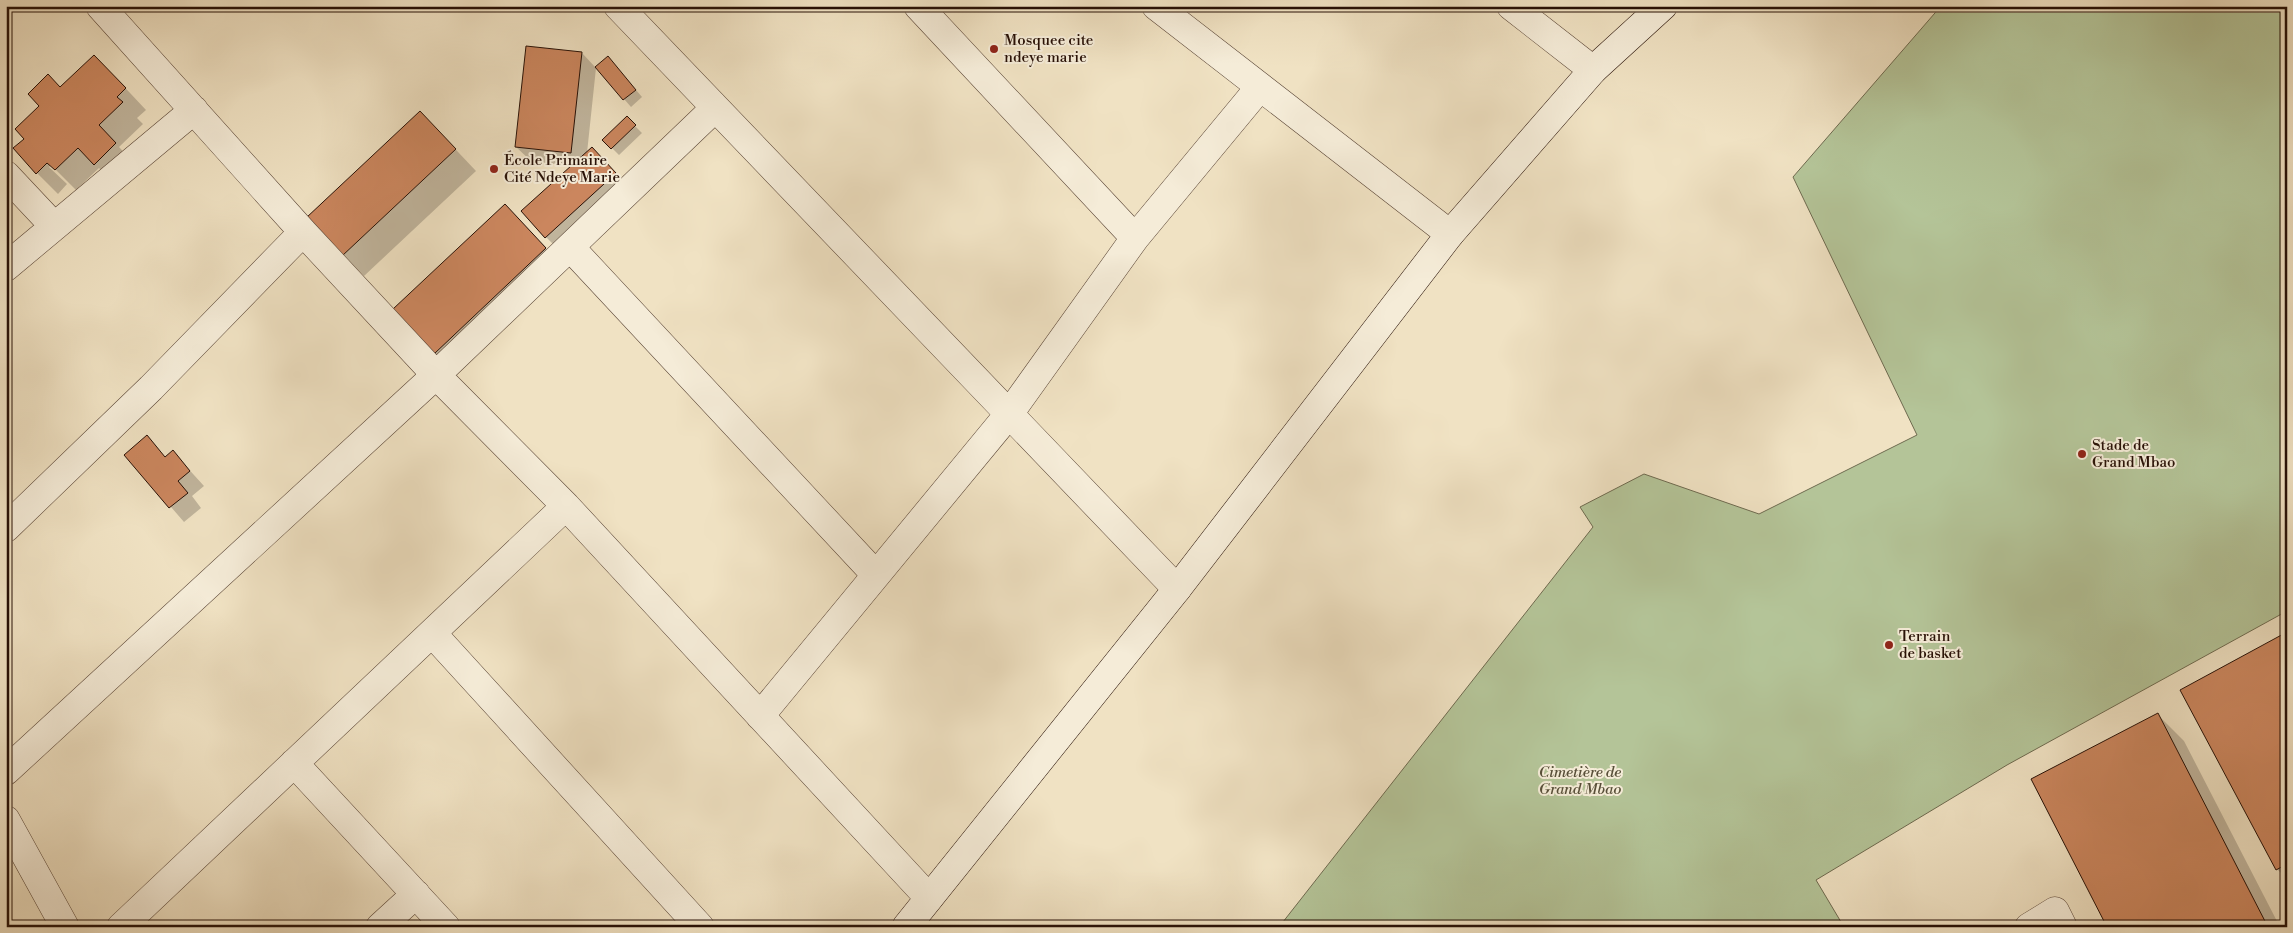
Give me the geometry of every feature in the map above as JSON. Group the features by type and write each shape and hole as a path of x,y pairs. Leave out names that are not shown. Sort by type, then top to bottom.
{"street":[{"path":"100,6 303,232 436,375 566,506 930,898"},
{"path":"618,6 1177,589"},
{"path":"918,6 1135,238"},
{"path":"1156,6 1450,234"},
{"path":"1511,6 1593,70"},
{"path":"906,927 1177,589 1450,234 1593,70 1663,6"},
{"path":"760,716 1009,414 1135,238 1260,87"},
{"path":"6,771 436,375 571,248 715,108"},
{"path":"6,267 194,110"},
{"path":"6,175 54,225"},
{"path":"6,528 152,388 303,232"},
{"path":"571,248 876,575"},
{"path":"121,927 566,506"},
{"path":"432,633 700,927"},
{"path":"294,764 446,927"},
{"path":"6,820 64,927"},
{"path":"380,927 416,894"},
{"path":"2029,927 2055,911 2063,927"}],"green space":[{"name":"Stade de Grand Mbao","path":"1941,6 2287,6 2287,611 2007,765 1816,880 1844,927 1279,927 1593,527 1580,507 1644,474 1759,514 1917,435 1793,177"}],"building":[{"path":"526,46 582,52 571,153 515,147"},
{"path":"94,55 126,88 117,97 123,102 99,125 116,143 94,165 78,148 55,170 47,163 36,174 13,148 24,139 15,129 39,106 28,94 48,74 60,87"},
{"path":"608,56 636,90 623,100 595,67"},
{"path":"420,111 456,149 342,256 306,218"},
{"path":"627,116 636,125 611,149 602,140"},
{"path":"592,147 616,173 545,238 521,211"},
{"path":"505,204 546,248 434,354 393,309"},
{"path":"147,435 165,457 173,450 190,471 178,481 188,493 169,508 124,455"},
{"path":"2287,632 2287,864 2276,870 2180,690"},
{"path":"2158,713 2268,927 2107,927 2031,779"}],"place":[{"name":"Mosquee cite ndeye marie","path":"994,49"},
{"name":"École Primaire Cité Ndeye Marie","path":"494,169"},
{"name":"Stade de Grand Mbao","path":"2082,454"},
{"name":"Terrain de basket","path":"1889,645"}],"park label":[{"name":"Cimetière de Grand Mbao","path":"1580,780"}]}
